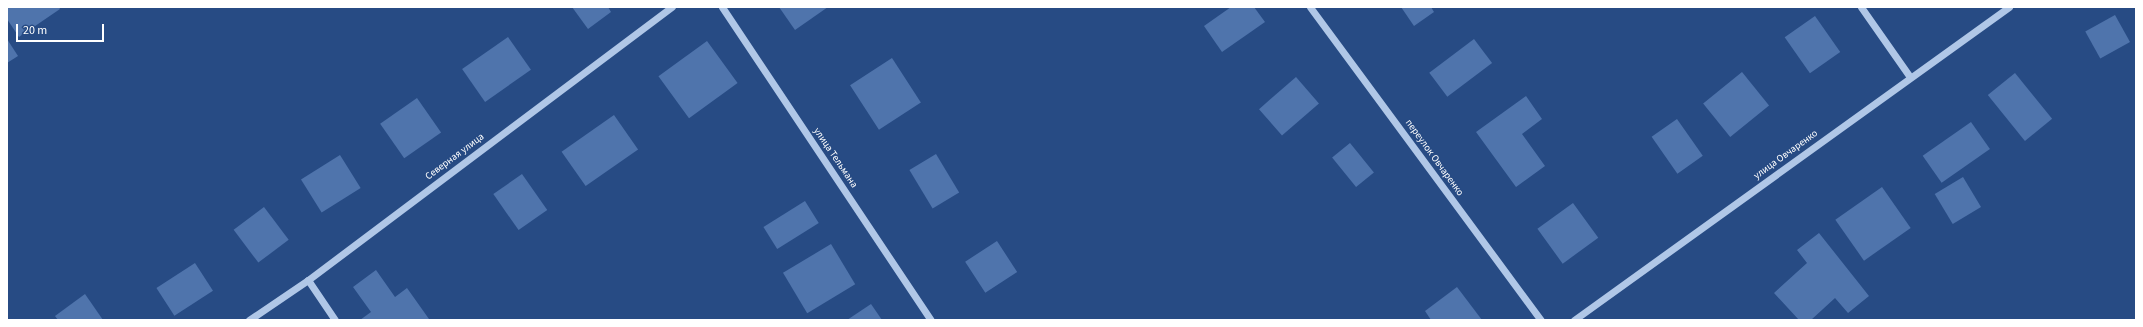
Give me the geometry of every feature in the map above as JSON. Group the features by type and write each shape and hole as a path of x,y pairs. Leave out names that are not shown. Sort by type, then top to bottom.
{"street":[{"name":"Северная улица","path":"249,320 308,280 672,7"},
{"name":"улица Тельмана","path":"722,7 931,320"},
{"name":"переулок Овчаренко","path":"1310,7 1542,320"},
{"path":"1861,7 1910,77"},
{"name":"улица Овчаренко","path":"1574,320 2009,7"},
{"path":"308,280 335,320"}],"building":[{"path":"7,7 59,7 60,9 19,37 7,19"},
{"path":"572,7 608,7 611,12 588,29"},
{"path":"779,7 828,7 795,30"},
{"path":"1231,7 1254,7 1265,22 1222,52 1204,26"},
{"path":"1401,7 1431,7 1434,12 1414,26"},
{"path":"2115,15 2130,42 2100,59 2085,31"},
{"path":"1815,16 1840,52 1810,73 1785,37"},
{"path":"508,37 531,70 485,102 462,69"},
{"path":"7,39 18,56 7,63"},
{"path":"1474,39 1492,63 1447,97 1429,73"},
{"path":"707,41 738,83 689,118 658,76"},
{"path":"892,58 921,102 879,130 850,85"},
{"path":"1742,72 1769,105 1730,137 1703,103"},
{"path":"2015,73 2052,119 2025,141 1988,95"},
{"path":"1296,77 1319,103 1282,136 1259,109"},
{"path":"1526,96 1542,119 1522,134 1545,166 1516,187 1476,132"},
{"path":"417,98 441,132 404,158 380,124"},
{"path":"614,115 638,149 586,186 562,152"},
{"path":"1677,119 1703,156 1677,174 1652,137"},
{"path":"1971,122 1990,149 1942,183 1923,156"},
{"path":"1350,143 1374,173 1356,187 1332,157"},
{"path":"936,154 959,193 933,209 909,170"},
{"path":"340,155 361,188 322,212 301,179"},
{"path":"522,174 547,210 519,230 493,194"},
{"path":"1963,177 1981,207 1953,224 1935,194"},
{"path":"1882,187 1911,228 1864,261 1835,220"},
{"path":"805,201 819,223 777,249 763,227"},
{"path":"1573,203 1598,238 1563,264 1537,229"},
{"path":"264,207 289,240 258,263 234,230"},
{"path":"1819,233 1869,296 1848,313 1835,298 1811,320 1799,320 1774,293 1807,263 1797,250"},
{"path":"997,241 1017,272 985,293 965,262"},
{"path":"831,244 855,284 807,313 783,273"},
{"path":"195,263 213,291 174,316 156,288"},
{"path":"376,270 395,297 407,288 429,319 360,320 371,312 353,287"},
{"path":"1457,287 1482,320 1431,320 1425,311"},
{"path":"85,294 103,320 58,320 55,316"},
{"path":"871,304 882,320 847,320"}]}
